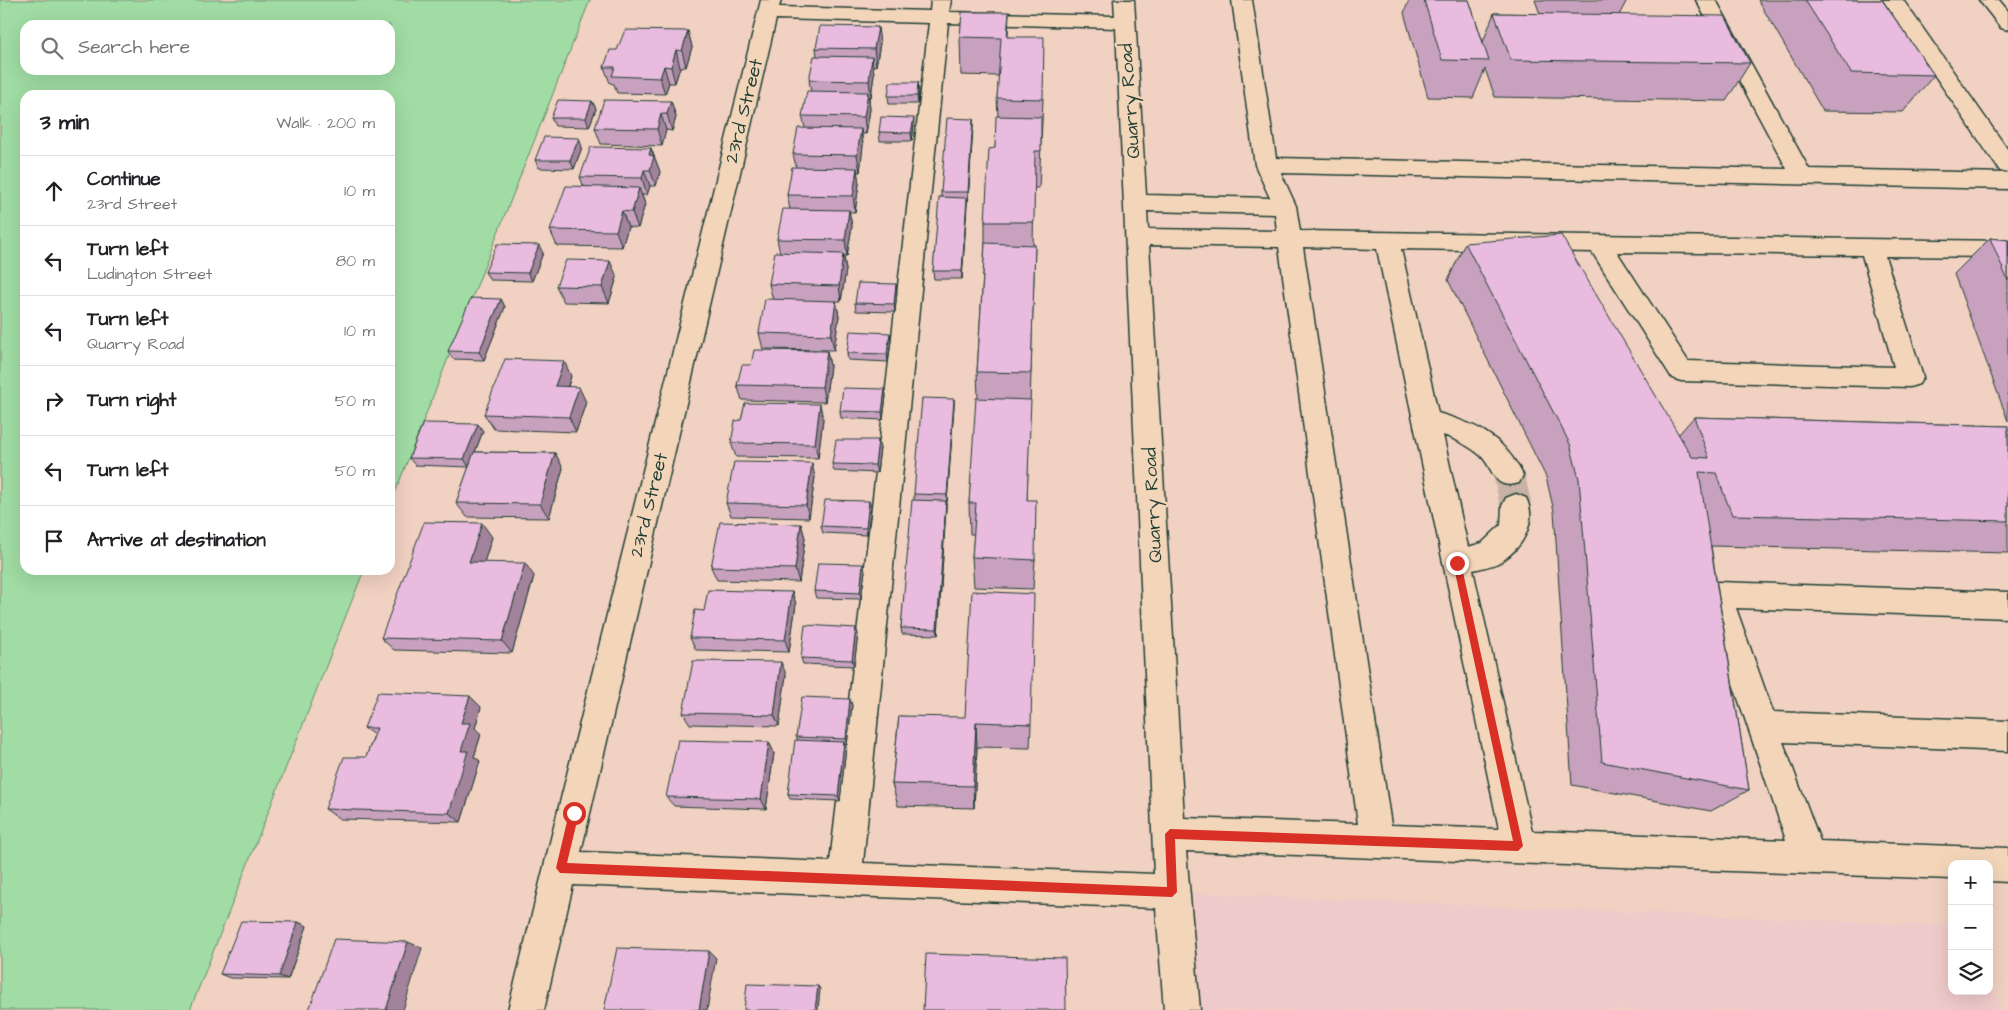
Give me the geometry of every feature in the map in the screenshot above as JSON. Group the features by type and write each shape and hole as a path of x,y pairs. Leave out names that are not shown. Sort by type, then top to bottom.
{"street":[{"path":"1242,0 1266,165 1285,206 1377,842"},
{"path":"1706,0 1802,176"},
{"path":"1893,0 2008,166"},
{"path":"1989,0 2008,24"},
{"path":"769,7 1125,11"},
{"name":"23rd Street","path":"526,1010 769,7"},
{"path":"845,879 940,8"},
{"name":"Quarry Road","path":"1125,11 1139,237 1172,892 1182,1010"},
{"path":"1266,165 2008,181"},
{"path":"1137,203 1285,206"},
{"path":"1139,237 2008,249"},
{"path":"1387,240 1518,846"},
{"path":"1599,243 1682,371 1910,377 1870,247"},
{"path":"1426,420 1463,431 1491,449 1509,475"},
{"path":"1457,563 1491,553 1515,530 1516,506"},
{"path":"1809,857 1717,596 2008,605"},
{"path":"1762,726 2008,736"},
{"path":"1170,834 1948,863"},
{"path":"1993,864 2008,865"},
{"path":"560,868 1172,892"}],"shaded area":[{"path":"1172,892 1948,926 1948,995 1993,995 1993,991 2001,1010 1180,1010"}],"green space":[{"path":"0,0 590,0 395,492 395,90 20,90 20,575 362,575 190,1010 0,1010"}],"building":[{"path":"1424,0 1469,0 1489,61 1442,60"},
{"path":"1805,0 1882,0 1934,75 1851,73"},
{"path":"962,12 1009,12 1007,37 1044,37 1043,99 997,98 1001,38 960,37"},
{"path":"1494,13 1725,16 1750,63 1511,60"},
{"path":"820,26 878,27 874,49 816,48"},
{"path":"625,30 688,31 682,51 676,50 671,67 664,66 660,78 612,76 615,67 604,67 610,50 617,50"},
{"path":"814,56 872,57 869,81 809,80"},
{"path":"890,82 918,82 917,96 888,96"},
{"path":"807,91 868,92 864,117 802,116"},
{"path":"558,100 592,101 586,118 551,118"},
{"path":"604,100 671,101 667,114 661,114 657,129 595,128"},
{"path":"996,116 1041,117 1041,151 1035,151 1034,222 985,222 989,149 995,148"},
{"path":"881,117 914,118 911,133 879,132"},
{"path":"947,118 973,119 968,192 941,192"},
{"path":"798,128 861,129 857,155 793,154"},
{"path":"544,137 579,138 570,160 535,160"},
{"path":"591,147 651,148 649,155 654,156 650,170 644,170 642,178 580,177"},
{"path":"792,167 857,168 853,196 787,195"},
{"path":"566,186 639,188 632,212 622,211 616,231 550,230"},
{"path":"939,197 967,198 962,271 933,271"},
{"path":"783,209 849,210 845,240 777,239"},
{"path":"1561,235 1692,457 1709,458 1694,417 2008,426 2008,521 1732,515 1716,473 1699,472 1749,790 1602,762 1579,479 1570,444 1465,243"},
{"path":"1990,238 2008,240 2008,281"},
{"path":"985,243 1035,245 1031,373 977,372"},
{"path":"497,244 539,245 528,273 485,272"},
{"path":"775,252 843,254 839,286 769,284"},
{"path":"566,260 610,261 602,287 556,286"},
{"path":"858,283 896,284 894,304 855,303"},
{"path":"471,298 501,299 479,352 448,351"},
{"path":"765,299 836,301 831,335 759,333"},
{"path":"850,331 890,333 887,354 847,353"},
{"path":"754,350 827,351 822,387 737,385 742,365 751,365"},
{"path":"505,359 564,361 555,386 579,387 569,417 484,414"},
{"path":"843,388 885,389 882,412 840,411"},
{"path":"922,398 954,399 947,495 914,494"},
{"path":"976,398 1031,400 1027,500 1036,500 1035,560 972,557 976,503 969,503"},
{"path":"745,403 820,404 815,444 731,443 735,421 741,420"},
{"path":"423,423 478,424 464,459 409,458"},
{"path":"836,440 878,440 875,465 832,464"},
{"path":"474,452 555,453 540,504 456,503"},
{"path":"734,462 812,463 806,505 726,503"},
{"path":"825,500 869,501 866,528 821,526"},
{"path":"912,500 946,501 937,629 901,628"},
{"path":"424,522 482,523 469,562 525,563 502,641 381,638"},
{"path":"720,522 801,524 795,569 711,567"},
{"path":"818,563 863,564 860,593 814,591"},
{"path":"708,590 792,592 785,640 690,638 695,610 704,611"},
{"path":"972,591 1034,594 1031,724 976,722 973,786 892,784 899,716 965,717"},
{"path":"805,625 856,628 852,660 801,658"},
{"path":"693,661 781,662 774,715 683,713"},
{"path":"378,692 470,696 461,723 470,723 461,751 468,751 449,813 325,809 344,757 366,757 377,728 364,728"},
{"path":"802,697 850,699 846,739 796,737"},
{"path":"678,740 769,742 761,799 666,797"},
{"path":"795,740 844,742 838,796 788,794"},
{"path":"241,921 298,922 279,976 220,974"},
{"path":"334,939 408,942 386,1010 309,1010"},
{"path":"617,948 709,951 699,1010 604,1010"},
{"path":"926,954 1065,958 1066,1010 923,1010"},
{"path":"747,984 818,986 815,1010 744,1010"}],"tunnel":[{"path":"1509,475 1516,506"}],"route":[{"path":"574,813 560,868 1082,889 1172,892 1170,834 1518,846 1457,563"}]}
